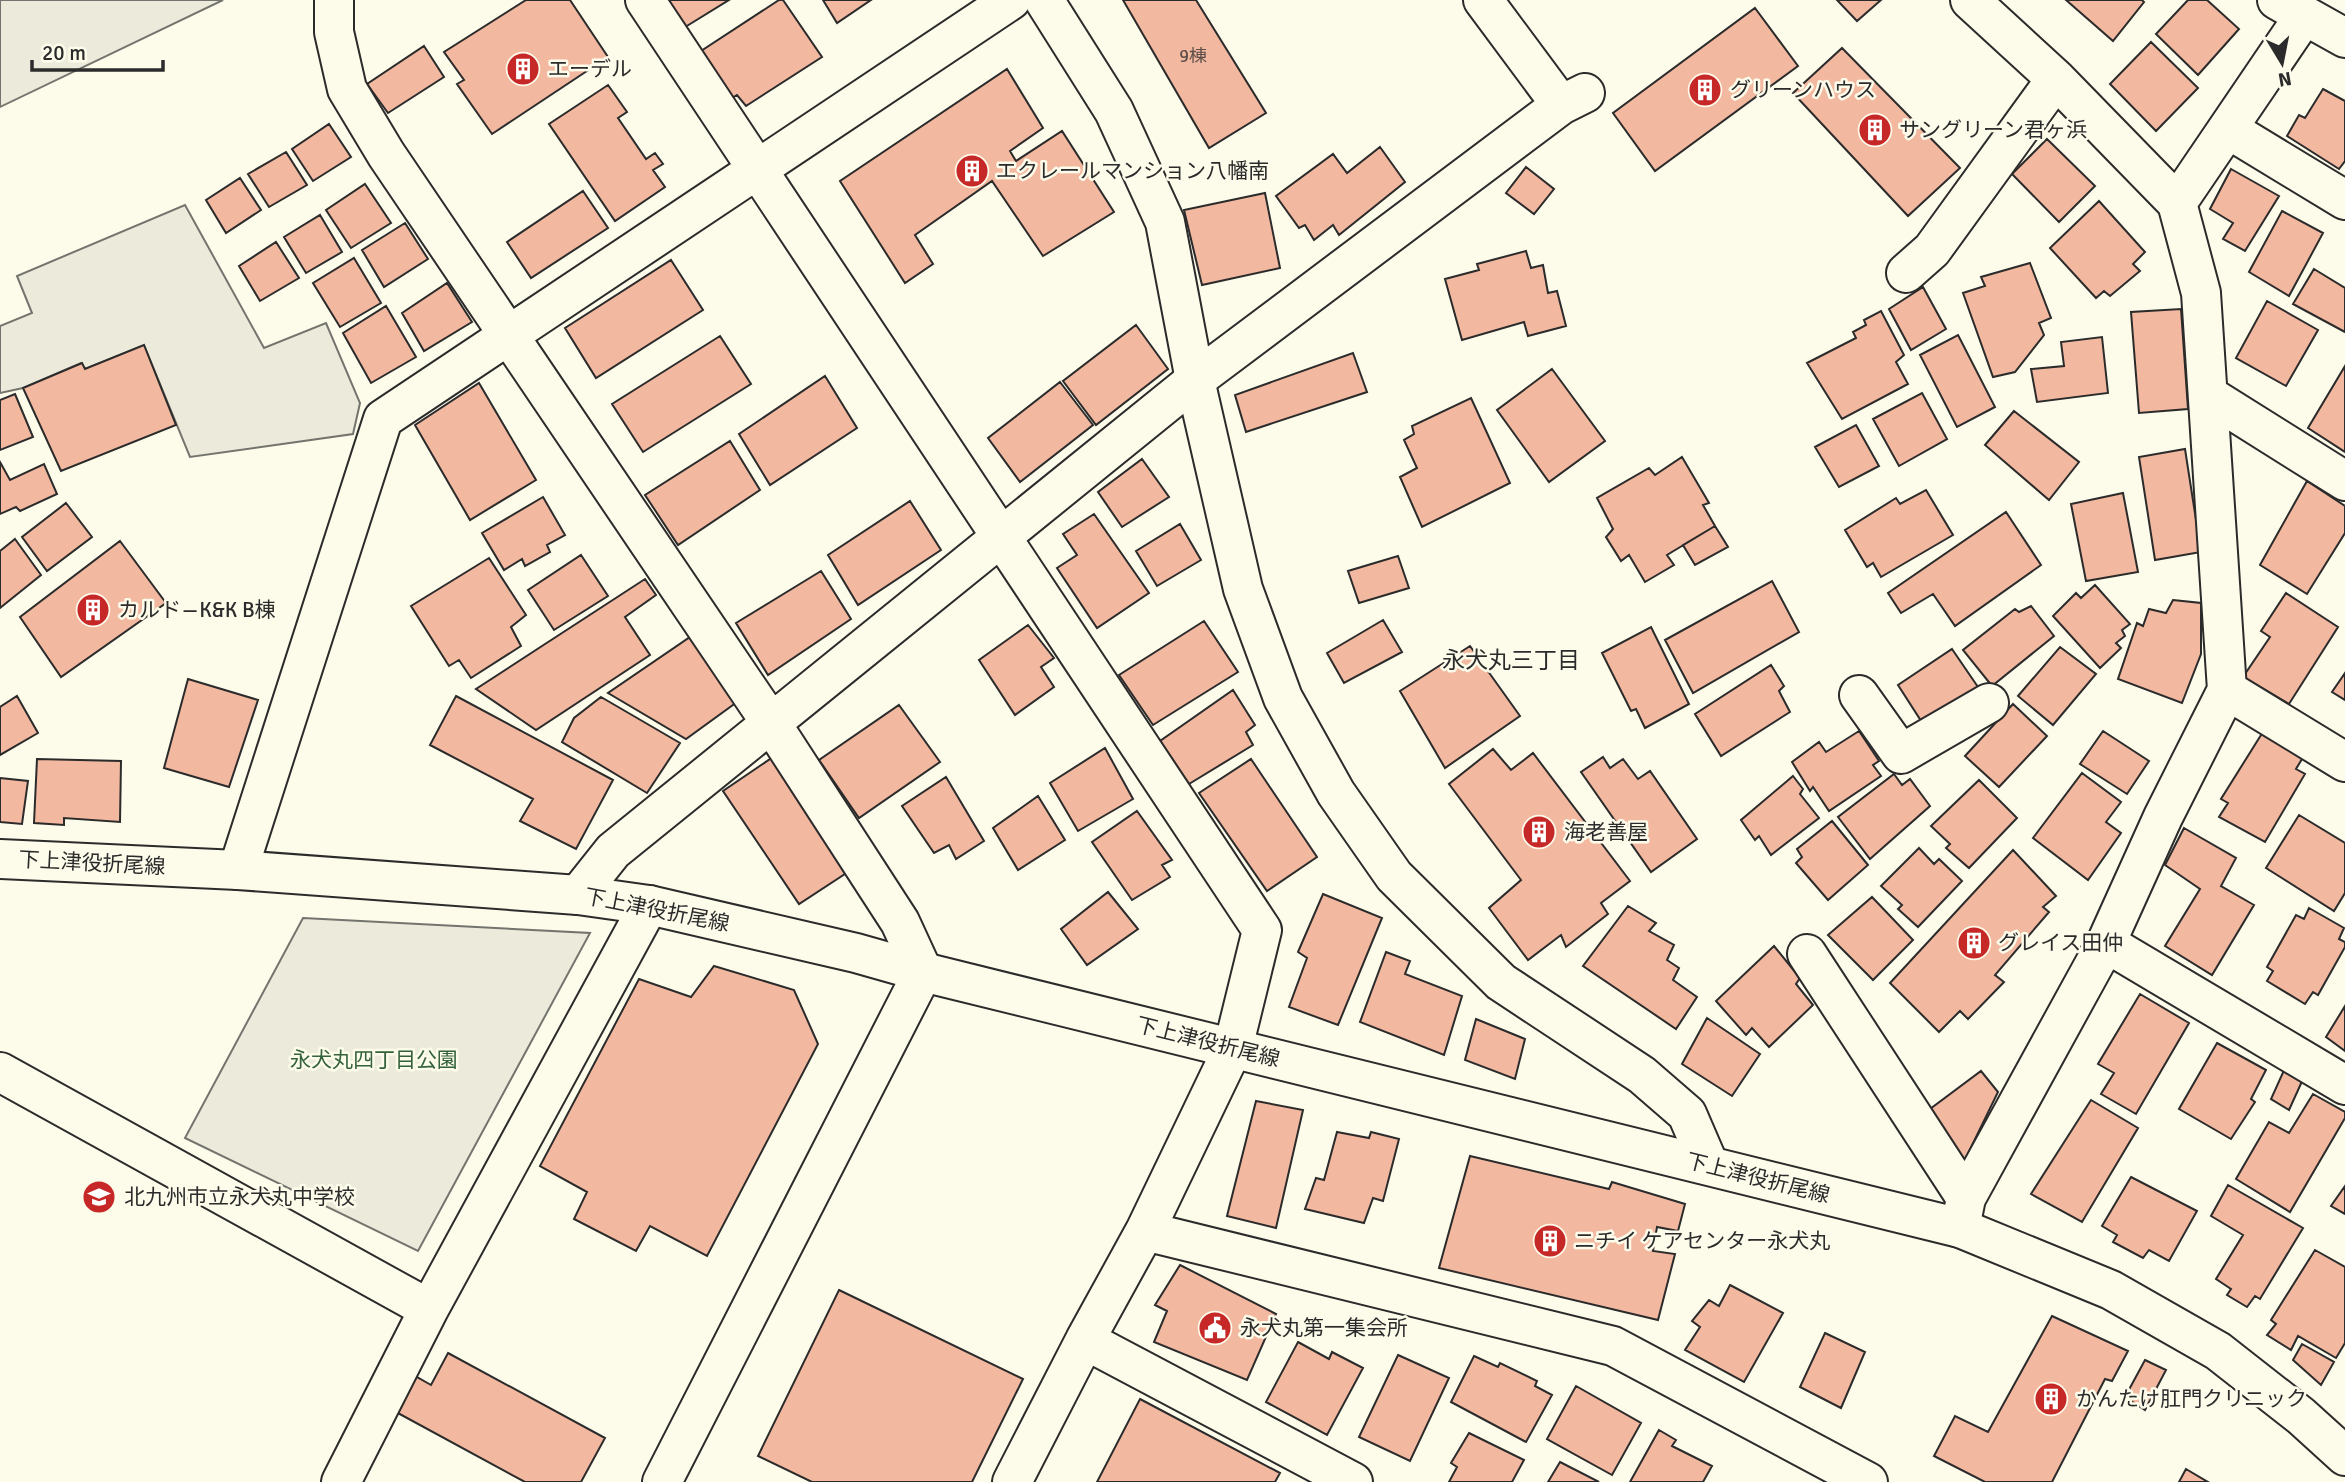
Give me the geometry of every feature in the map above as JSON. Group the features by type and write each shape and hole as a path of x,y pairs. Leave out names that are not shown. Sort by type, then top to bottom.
{"street":[{"path":"334,0 334,32 347,89 386,154 771,723 900,922 923,972 662,1482"},
{"path":"645,0 1262,930 1233,1048 1145,1231 1012,1482"},
{"path":"238,870 383,419 1011,0"},
{"path":"1044,0 1114,111 1165,222 1195,380 1243,589 1283,698 1336,793 1394,876 1501,982 1642,1075 1687,1114 1709,1165"},
{"path":"578,895 613,851 1195,380 1573,99 1483,0"},
{"path":"1963,1213 2106,943 2163,817 2227,690 2201,293 2177,203 2056,79 1970,0"},
{"path":"2177,203 2228,129 2290,8 2345,38"},
{"path":"1906,273 1932,250 2056,79"},
{"path":"2228,129 2345,200"},
{"path":"2208,395 2345,481"},
{"path":"2227,690 2345,762"},
{"path":"1859,695 1901,754 1989,703"},
{"name":"下上津役折尾線","path":"0,859 238,870 578,895 649,905 856,953 923,972 1709,1165 1963,1213 2111,1290 2218,1351 2301,1416 2345,1456"},
{"path":"341,1482 429,1309 649,905"},
{"path":"2106,943 2345,1085"},
{"path":"1807,954 1963,1213"},
{"path":"0,1072 429,1309"},
{"path":"1145,1231 1614,1346 1868,1482"},
{"path":"1085,1340 1353,1482"}],"green space":[{"path":"0,0 223,0 0,107"},
{"path":"185,205 264,348 326,323 360,403 353,434 190,457 144,345 85,369 81,363 23,388 0,393 0,326 32,313 17,276"},
{"name":"永犬丸四丁目公園","path":"303,918 590,933 418,1251 185,1138"}],"building":[{"name":"エーデル","path":"526,0 570,0 608,57 492,134 457,84 464,80 444,52"},
{"path":"663,0 729,0 682,29"},
{"path":"779,0 783,0 822,57 746,106 737,95 732,98 701,51"},
{"path":"823,0 871,0 837,23"},
{"path":"1123,0 1196,0 1266,113 1209,148"},
{"path":"1837,0 1881,0 1857,21"},
{"path":"2066,0 2142,0 2144,2 2113,41"},
{"path":"2188,0 2207,0 2239,29 2198,75 2156,34"},
{"name":"グリーンハウス","path":"1755,8 1798,66 1655,171 1613,113"},
{"path":"2151,42 2198,88 2156,131 2110,84"},
{"path":"424,46 444,77 388,113 367,84"},
{"name":"サングリーン君ヶ浜","path":"1842,48 1960,168 1908,216 1793,93"},
{"name":"エクレールマンション八幡南","path":"1007,69 1043,128 1010,151 1016,161 1062,131 1114,212 1043,256 992,181 915,235 933,264 905,283 840,181"},
{"path":"608,85 627,112 618,118 646,159 655,153 663,164 653,170 665,187 615,221 549,124"},
{"path":"2323,89 2345,101 2345,161 2339,169 2287,136 2299,115 2305,118"},
{"path":"329,124 351,157 313,181 292,149"},
{"path":"2047,139 2095,186 2059,222 2012,174"},
{"path":"1380,147 1405,182 1339,235 1333,225 1314,240 1305,225 1299,228 1276,196 1333,154 1347,173"},
{"path":"286,152 307,185 269,207 248,174"},
{"path":"1526,167 1554,189 1534,214 1506,193"},
{"path":"2231,169 2279,196 2245,251 2223,239 2233,223 2210,209"},
{"path":"240,178 261,210 226,233 206,200"},
{"path":"365,184 391,223 351,248 326,210"},
{"path":"583,191 608,228 531,278 507,242"},
{"path":"1265,193 1280,268 1202,285 1184,210"},
{"path":"2099,201 2145,252 2133,264 2140,271 2110,296 2104,291 2096,298 2050,248"},
{"path":"2282,211 2323,233 2289,296 2249,272"},
{"path":"320,215 342,252 306,273 284,237"},
{"path":"405,223 428,259 384,287 362,250"},
{"path":"276,242 299,278 260,301 239,266"},
{"path":"1526,251 1531,268 1543,265 1548,293 1557,291 1566,326 1528,336 1524,322 1462,340 1445,279 1479,270 1477,264"},
{"path":"354,258 381,303 340,327 313,283"},
{"path":"671,260 703,310 596,378 565,328"},
{"path":"2030,263 2051,318 2039,323 2044,335 2015,372 1993,377 1963,293 1985,286 1981,277"},
{"path":"2314,269 2345,288 2345,332 2293,304"},
{"path":"447,283 472,322 424,351 402,313"},
{"path":"1923,287 1946,329 1911,350 1889,309"},
{"path":"2267,301 2318,330 2286,386 2236,358"},
{"path":"386,306 416,357 371,383 343,333"},
{"path":"2181,309 2188,409 2139,413 2131,312"},
{"path":"1881,311 1904,355 1896,362 1908,384 1842,419 1807,363 1856,338 1853,332 1866,325 1864,320"},
{"path":"1136,325 1168,369 1096,425 1063,381"},
{"path":"1958,335 1995,407 1957,427 1920,355"},
{"path":"720,336 751,384 643,452 612,404"},
{"path":"2102,337 2108,393 2037,402 2031,369 2064,366 2061,342"},
{"path":"144,345 176,425 61,471 23,388 82,363 85,369"},
{"path":"1353,353 1367,392 1246,432 1235,395"},
{"path":"2345,366 2345,452 2308,428"},
{"path":"1552,369 1605,441 1549,482 1497,410"},
{"path":"825,376 857,428 770,485 739,434"},
{"path":"1060,382 1093,425 1020,482 988,438"},
{"path":"479,383 536,480 470,520 415,425"},
{"path":"1922,393 1947,439 1899,466 1873,419"},
{"path":"15,394 33,437 0,450 0,400"},
{"path":"1471,398 1510,483 1422,527 1400,477 1417,468 1404,440 1414,434 1412,426"},
{"path":"2014,411 2079,462 2049,500 1985,445"},
{"path":"1856,425 1879,466 1839,487 1815,447"},
{"path":"730,441 760,490 678,545 645,495"},
{"path":"2185,449 2201,552 2155,560 2139,457"},
{"path":"1682,457 1709,503 1703,505 1715,526 1667,555 1674,565 1645,582 1629,555 1621,561 1606,537 1613,529 1597,498 1649,468 1655,475"},
{"path":"1142,459 1169,497 1122,527 1098,492"},
{"path":"0,462 10,480 44,464 57,494 20,511 16,507 0,514"},
{"path":"2307,481 2345,506 2345,533 2307,594 2260,565"},
{"path":"1926,490 1953,535 1881,577 1873,563 1867,567 1845,530 1896,498 1900,504"},
{"path":"2123,493 2138,572 2086,581 2071,504"},
{"path":"543,497 565,535 547,545 550,552 525,566 522,559 504,570 482,533"},
{"path":"910,501 941,550 858,605 828,555"},
{"path":"66,503 92,537 47,571 22,537"},
{"path":"2006,512 2041,565 1955,626 1933,594 1901,613 1888,593"},
{"path":"1094,514 1149,593 1097,628 1057,568 1077,555 1063,534"},
{"path":"1180,524 1201,560 1157,586 1136,551"},
{"path":"1715,526 1728,547 1695,565 1683,545"},
{"path":"15,539 41,575 0,608 0,551"},
{"name":"カルド―K&K B棟","path":"120,541 166,603 61,677 20,617"},
{"path":"581,555 608,596 554,630 528,590"},
{"path":"1398,556 1409,588 1359,603 1348,571"},
{"path":"489,558 526,615 511,627 521,646 471,678 459,660 449,666 411,606"},
{"path":"821,571 851,619 768,675 736,623"},
{"path":"645,579 656,595 625,617 650,655 536,730 476,689"},
{"path":"1772,581 1799,632 1693,693 1665,640"},
{"path":"2095,585 2130,624 2122,630 2125,636 2116,643 2121,648 2100,668 2053,616 2076,593 2081,598"},
{"path":"2286,593 2338,627 2289,704 2243,677 2270,637 2261,631"},
{"path":"2173,600 2201,603 2201,654 2182,703 2118,679 2137,623 2143,626 2149,609 2166,613"},
{"path":"2031,606 2054,636 1992,686 1963,650 2015,609 2019,612"},
{"path":"1383,620 1402,652 1344,683 1327,653"},
{"path":"1204,621 1238,672 1153,725 1119,675"},
{"path":"1028,625 1054,658 1041,667 1054,687 1015,715 979,660"},
{"path":"1651,627 1689,704 1645,728 1636,709 1631,711 1602,653"},
{"path":"693,635 737,702 686,739 608,693"},
{"path":"1470,646 1520,716 1445,768 1400,691"},
{"path":"2060,647 2096,674 2053,725 2018,696"},
{"path":"1952,649 1980,690 1925,727 1898,685"},
{"path":"1771,665 1784,686 1779,691 1790,712 1721,756 1695,714"},
{"path":"2345,673 2345,700 2332,692"},
{"path":"188,679 258,700 229,787 164,768"},
{"path":"1233,690 1255,725 1246,732 1253,745 1189,784 1160,741"},
{"path":"17,696 38,733 0,755 0,707"},
{"path":"456,696 613,780 576,849 520,821 533,799 430,745"},
{"path":"601,697 680,743 647,793 562,742 574,718"},
{"path":"2013,704 2047,736 1999,787 1965,756"},
{"path":"899,705 940,762 859,818 819,760"},
{"path":"2266,727 2308,749 2296,769 2305,774 2265,842 2219,817 2228,803 2221,799"},
{"path":"1859,731 1879,761 1873,765 1881,776 1829,811 1813,787 1810,791 1792,762 1819,742 1826,752"},
{"path":"2103,731 2149,761 2127,794 2080,764"},
{"path":"1105,748 1133,799 1078,831 1050,783"},
{"name":"海老善屋","path":"1493,749 1511,770 1533,753 1630,881 1601,903 1608,914 1566,947 1561,935 1528,960 1489,908 1521,880 1449,784"},
{"path":"776,755 851,870 799,904 723,791"},
{"path":"1603,757 1610,768 1623,759 1638,779 1650,771 1697,839 1651,872 1581,772"},
{"path":"37,759 121,761 120,822 64,818 64,825 34,823"},
{"path":"1251,759 1317,857 1267,891 1199,793"},
{"path":"2082,773 2121,802 2106,822 2121,833 2088,880 2033,838"},
{"path":"1894,774 1902,785 1910,779 1930,806 1870,859 1838,817"},
{"path":"1793,776 1803,789 1800,794 1819,818 1771,855 1759,836 1755,840 1741,820"},
{"path":"946,777 984,841 956,859 949,845 934,853 902,806"},
{"path":"0,778 28,781 22,824 0,822"},
{"path":"1979,780 2017,818 1969,868 1946,848 1950,844 1931,826"},
{"path":"1038,796 1065,840 1018,870 993,828"},
{"path":"1137,811 1172,860 1162,865 1170,877 1132,900 1092,842"},
{"path":"2299,815 2345,843 2345,893 2334,911 2266,868"},
{"path":"1832,821 1868,865 1828,900 1796,863 1802,857 1797,849"},
{"path":"2184,828 2236,858 2221,886 2254,905 2212,975 2165,946 2200,889 2165,865"},
{"path":"1919,848 1934,864 1939,859 1962,881 1918,927 1898,909 1902,905 1881,886"},
{"name":"グレイス田仲","path":"2013,850 2056,896 2043,907 2049,912 1995,975 2004,982 1968,1019 1960,1011 1939,1032 1890,983"},
{"path":"1108,892 1138,929 1087,965 1061,929"},
{"path":"1323,894 1382,918 1338,1025 1289,1007 1307,958 1298,952"},
{"path":"1872,897 1913,940 1873,980 1828,935"},
{"path":"1628,906 1656,923 1649,931 1674,945 1667,960 1679,968 1673,980 1697,997 1676,1029 1583,966"},
{"path":"2309,908 2344,928 2339,939 2345,942 2345,947 2318,995 2313,992 2305,1004 2267,981 2273,971 2267,967 2296,915 2304,919"},
{"path":"1774,946 1800,978 1796,984 1813,1005 1769,1047 1752,1028 1746,1035 1716,1001"},
{"path":"1386,952 1410,961 1405,974 1462,996 1444,1055 1360,1022"},
{"path":"714,966 794,990 818,1044 707,1256 650,1226 636,1251 574,1219 587,1192 540,1166 639,979 691,997"},
{"path":"2140,994 2189,1023 2136,1114 2101,1094 2114,1073 2098,1064"},
{"path":"2345,1006 2345,1051 2326,1037"},
{"path":"1707,1018 1760,1054 1732,1096 1682,1064"},
{"path":"1476,1019 1525,1039 1515,1079 1465,1060"},
{"path":"2217,1043 2266,1070 2251,1099 2255,1102 2231,1139 2179,1109"},
{"path":"2285,1068 2304,1077 2289,1110 2271,1099"},
{"path":"1981,1071 1998,1092 1962,1166 1926,1112"},
{"path":"2313,1094 2345,1112 2345,1118 2290,1212 2236,1179 2269,1122 2289,1133"},
{"path":"2091,1100 2138,1128 2082,1222 2031,1194"},
{"path":"1256,1101 1303,1110 1276,1228 1227,1216"},
{"path":"1337,1132 1369,1138 1371,1132 1399,1139 1383,1201 1373,1198 1364,1223 1305,1209 1316,1178 1324,1180"},
{"name":"ニチイ ケアセンター永犬丸","path":"1470,1156 1609,1189 1612,1182 1685,1204 1678,1231 1657,1227 1653,1251 1675,1254 1658,1320 1439,1268"},
{"path":"2131,1177 2197,1211 2169,1261 2149,1250 2143,1258 2113,1242 2117,1235 2102,1226"},
{"path":"2228,1185 2303,1228 2260,1299 2255,1296 2247,1307 2227,1295 2231,1289 2216,1279 2243,1235 2211,1216"},
{"path":"2345,1186 2345,1214 2331,1206"},
{"path":"2315,1250 2345,1267 2345,1343 2336,1358 2298,1336 2291,1350 2267,1335 2276,1324 2271,1320"},
{"name":"永犬丸第一集会所","path":"1180,1265 1276,1314 1247,1380 1154,1342 1167,1311 1155,1305"},
{"path":"1730,1285 1783,1313 1744,1382 1685,1350 1700,1327 1692,1321 1709,1300 1719,1306"},
{"path":"839,1290 1023,1379 972,1482 812,1482 758,1456"},
{"name":"かんたけ肛門クリニック","path":"2052,1316 2128,1351 2112,1381 2105,1379 2052,1482 1985,1482 1934,1456 1955,1416 1988,1432"},
{"path":"1825,1333 1865,1352 1841,1408 1800,1387"},
{"path":"1298,1342 1329,1359 1332,1352 1363,1368 1327,1435 1266,1402"},
{"path":"2302,1344 2334,1362 2321,1385 2293,1360"},
{"path":"448,1353 605,1438 581,1482 525,1482 396,1412 415,1376 431,1385"},
{"path":"1398,1355 1449,1378 1410,1461 1359,1437"},
{"path":"1474,1356 1498,1367 1500,1363 1537,1381 1535,1386 1552,1395 1526,1442 1451,1402"},
{"path":"2145,1360 2166,1370 2145,1410 2125,1397"},
{"path":"1576,1386 1641,1423 1612,1475 1547,1439"},
{"path":"1140,1399 1280,1473 1275,1482 1097,1482"},
{"path":"1659,1430 1676,1440 1672,1446 1712,1466 1703,1482 1630,1482"},
{"path":"1469,1433 1524,1460 1512,1482 1449,1482 1457,1467 1451,1463"},
{"path":"1560,1462 1599,1482 1548,1482"},
{"path":"2186,1469 2208,1482 2179,1482"}],"place":[{"name":"エーデル","path":"523,69"},
{"name":"グリーンハウス","path":"1705,90"},
{"name":"サングリーン君ヶ浜","path":"1875,130"},
{"name":"エクレールマンション八幡南","path":"972,171"},
{"name":"カルド―K&K B棟","path":"93,610"},
{"name":"海老善屋","path":"1539,832"},
{"name":"グレイス田仲","path":"1974,943"},
{"name":"北九州市立永犬丸中学校","path":"99,1197"},
{"name":"ニチイ ケアセンター永犬丸","path":"1550,1241"},
{"name":"永犬丸第一集会所","path":"1215,1328"},
{"name":"かんたけ肛門クリニック","path":"2051,1399"}],"district":[{"name":"永犬丸三丁目","path":"1511,660"}]}
